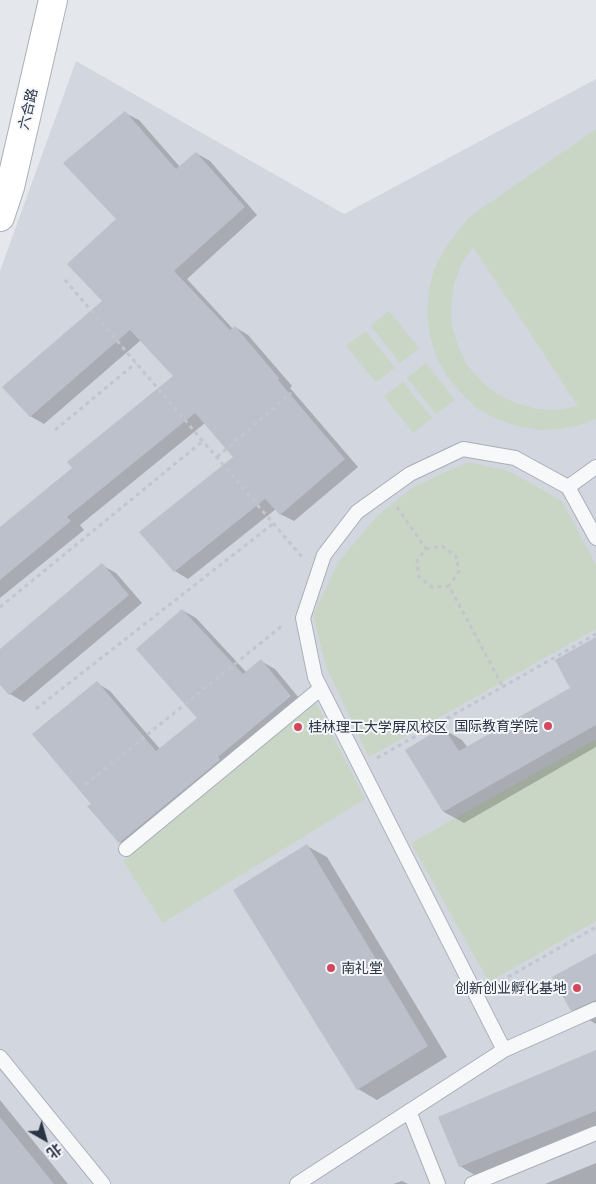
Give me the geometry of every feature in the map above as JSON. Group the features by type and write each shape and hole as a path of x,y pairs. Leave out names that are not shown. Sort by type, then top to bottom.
{"street":[{"name":"六合路","path":"0,217 10,187 53,0"}],"lane":[{"path":"504,1050 314,677 303,618 324,555 357,512 410,474 463,449 515,458 568,486 596,538"},
{"path":"568,486 596,468"},
{"path":"126,849 320,689"},
{"path":"297,1184 504,1050 596,1009"},
{"path":"0,1057 103,1184"},
{"path":"409,1111 438,1184"},
{"path":"472,1184 596,1133"}],"path":[{"path":"65,280 317,574"},
{"path":"55,430 136,363"},
{"path":"217,457 291,393"},
{"path":"0,607 203,441"},
{"path":"397,506 426,549"},
{"path":"36,709 274,524"},
{"path":"442,546 456,556 459,571 449,586 432,586 419,577 417,561 426,549 442,546"},
{"path":"449,586 503,687"},
{"path":"85,785 282,625 303,618"},
{"path":"370,762 596,634"},
{"path":"476,995 596,927"}],"shaded area":[{"name":"桂林理工大学屏风校区","path":"76,61 344,214 596,79 596,1184 0,1184 0,271"}],"green space":[{"path":"596,129 596,419 561,429 539,430 518,426 496,419 477,408 447,376 436,356 430,335 427,313 429,291 434,270 444,250 469,217","holes":["473,247 578,406 557,410 536,409 516,403 497,394 481,381 467,365 458,346 452,326 451,305 454,284 461,265"]},
{"path":"389,311 419,348 400,363 371,326"},
{"path":"366,331 395,368 376,382 346,346"},
{"path":"426,363 455,400 436,414 407,378"},
{"path":"403,382 432,418 413,433 384,396"},
{"path":"468,462 509,471 562,501 596,565 596,629 369,757 326,667 313,615 339,561 378,515 415,486"},
{"path":"316,703 365,799 163,923 123,861"},
{"path":"596,739 596,921 489,982 411,843"}],"building":[{"path":"125,111 176,169 196,152 245,207 174,271 230,330 235,326 345,459 280,515 265,499 174,572 139,532 233,457 195,413 67,517 71,521 0,580 0,527 72,468 67,462 173,376 130,330 30,417 2,387 102,301 67,264 116,219 63,163"},
{"path":"102,563 129,595 9,695 0,685 0,649"},
{"path":"182,609 243,674 261,659 291,696 218,757 220,760 119,843 87,806 91,804 32,734 97,681 156,751 197,718 136,649"},
{"name":"国际教育学院","path":"596,637 596,725 443,812 405,750 443,727 459,751 570,688 555,660"},
{"name":"南礼堂","path":"307,844 428,1046 357,1090 233,890"},
{"name":"创新创业孵化基地","path":"596,953 596,1000 571,1011 552,977"},
{"path":"596,1050 596,1111 459,1167 438,1117"},
{"path":"0,1117 54,1184 0,1184"}],"place":[{"name":"国际教育学院","path":"548,726"},
{"name":"桂林理工大学屏风校区","path":"298,727"},
{"name":"南礼堂","path":"331,968"},
{"name":"创新创业孵化基地","path":"577,988"}]}
